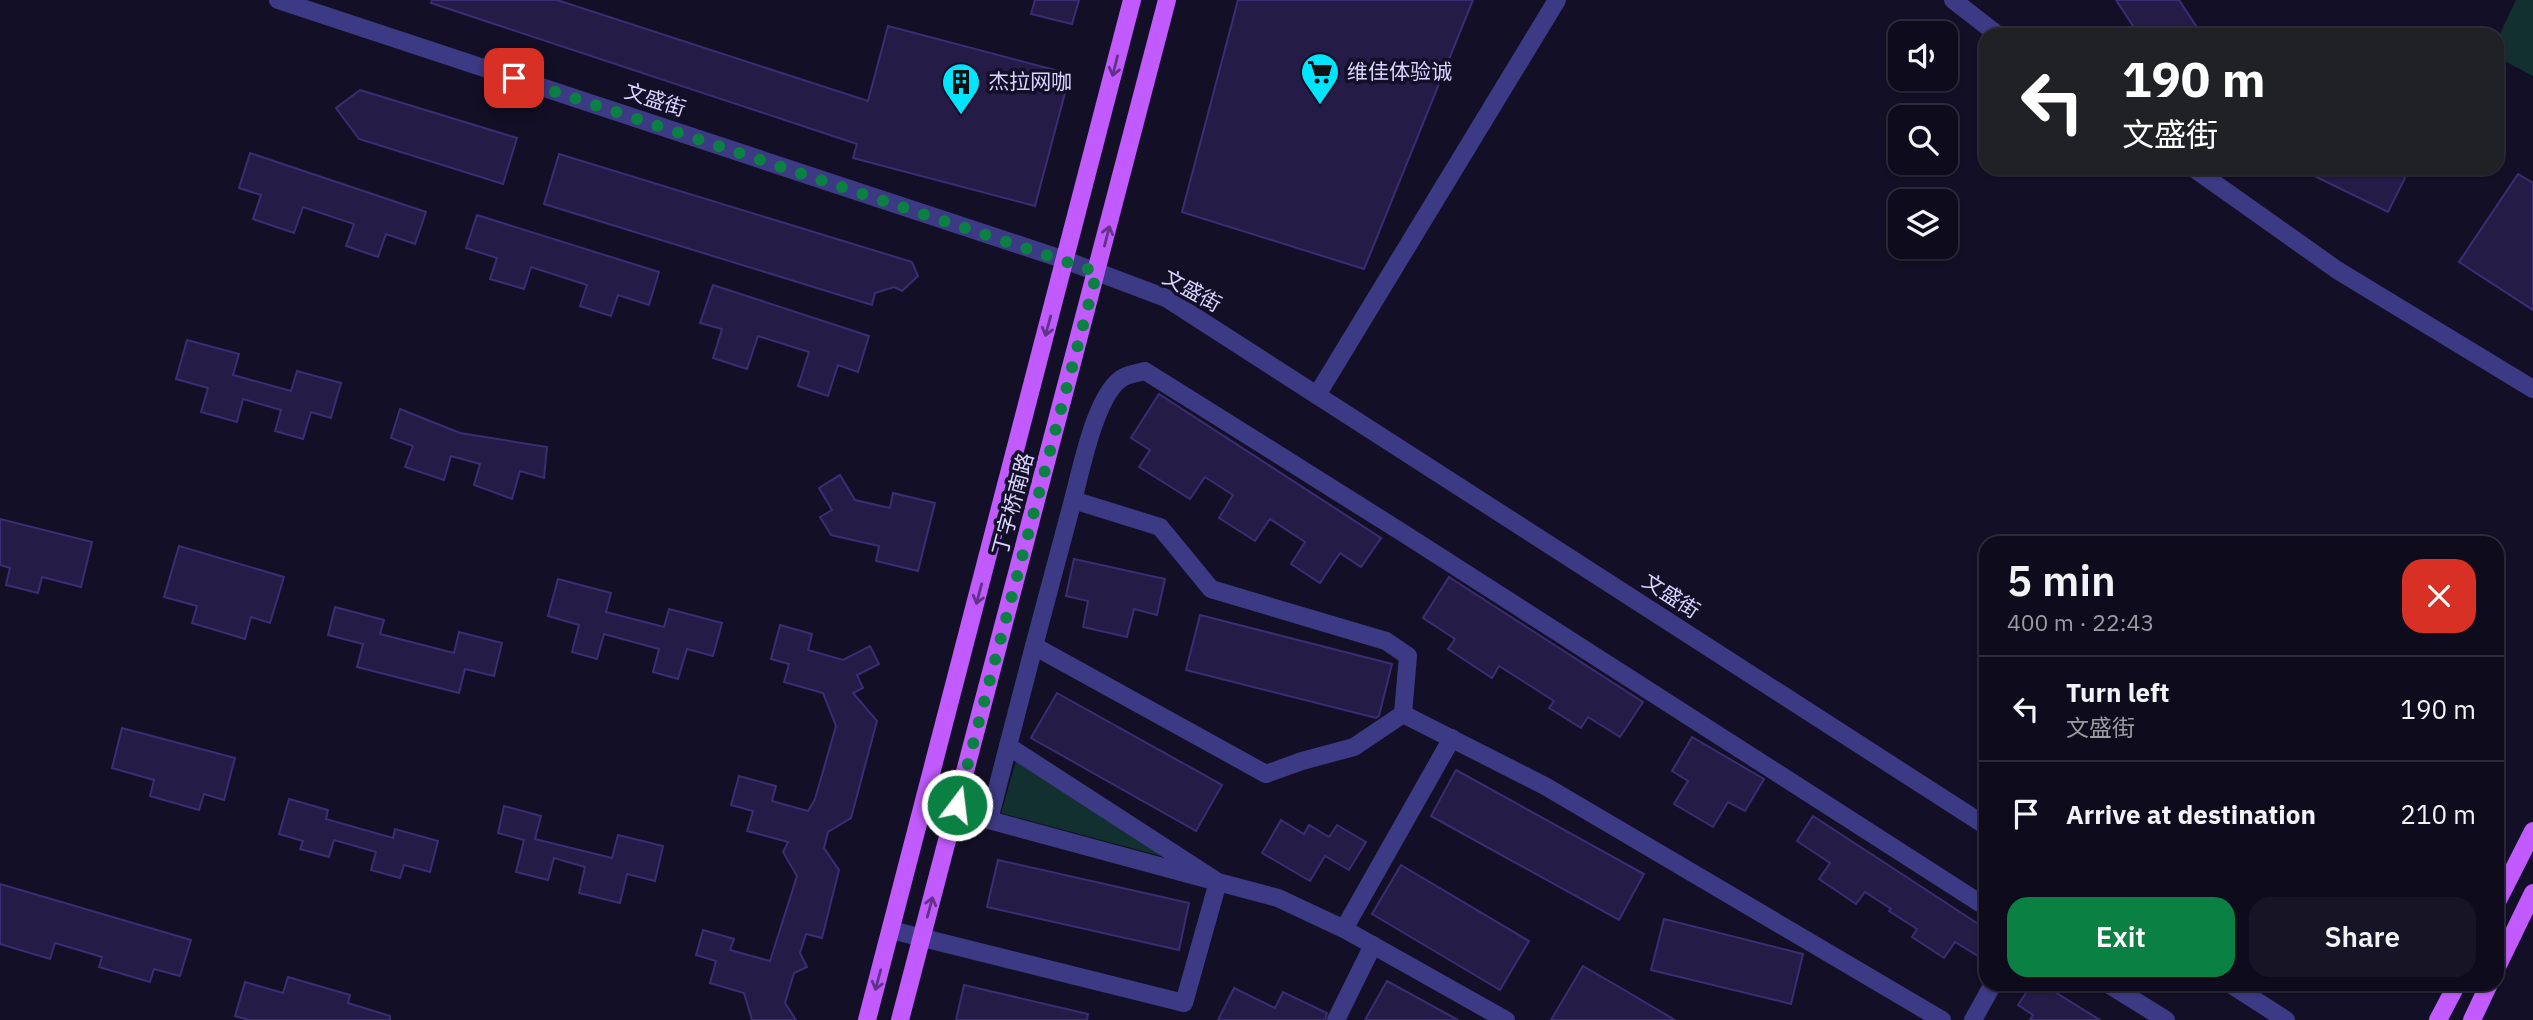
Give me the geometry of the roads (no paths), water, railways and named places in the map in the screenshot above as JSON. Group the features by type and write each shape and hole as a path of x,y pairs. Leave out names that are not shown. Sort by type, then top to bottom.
{"main road":[{"name":"丁字桥南路","path":"867,1020 1132,0"},
{"name":"丁字桥南路","path":"900,1020 1167,0"},
{"path":"2504,888 2533,831"},
{"path":"2504,953 2533,893"},
{"path":"2438,1020 2453,991"},
{"path":"2472,1020 2486,991"}],"street":[{"name":"文盛街","path":"278,0 1065,260 1166,298 1979,822"},
{"path":"1317,395 1557,0"},
{"path":"1953,0 1989,28"},
{"path":"2203,175 2337,270 2533,389"},
{"path":"1506,1020 1344,929 1278,898 989,820 1097,415 1108,393 1122,377 1145,371 1979,903"},
{"path":"1073,500 1160,527 1211,589 1386,640 1408,656 1403,714"},
{"path":"1034,646 1266,774 1354,747 1403,714"},
{"path":"1403,714 1545,786 1941,1020"},
{"path":"1344,929 1452,738"},
{"path":"1008,746 1218,881"},
{"path":"891,930 1182,1012 1218,881"},
{"path":"1336,1020 1373,945"},
{"path":"1973,1020 1989,991"},
{"path":"2119,991 2166,1020"},
{"path":"2241,991 2286,1020"}],"place":[{"name":"维佳体验诚","path":"1320,106"},
{"name":"杰拉网咖","path":"961,116"}]}
